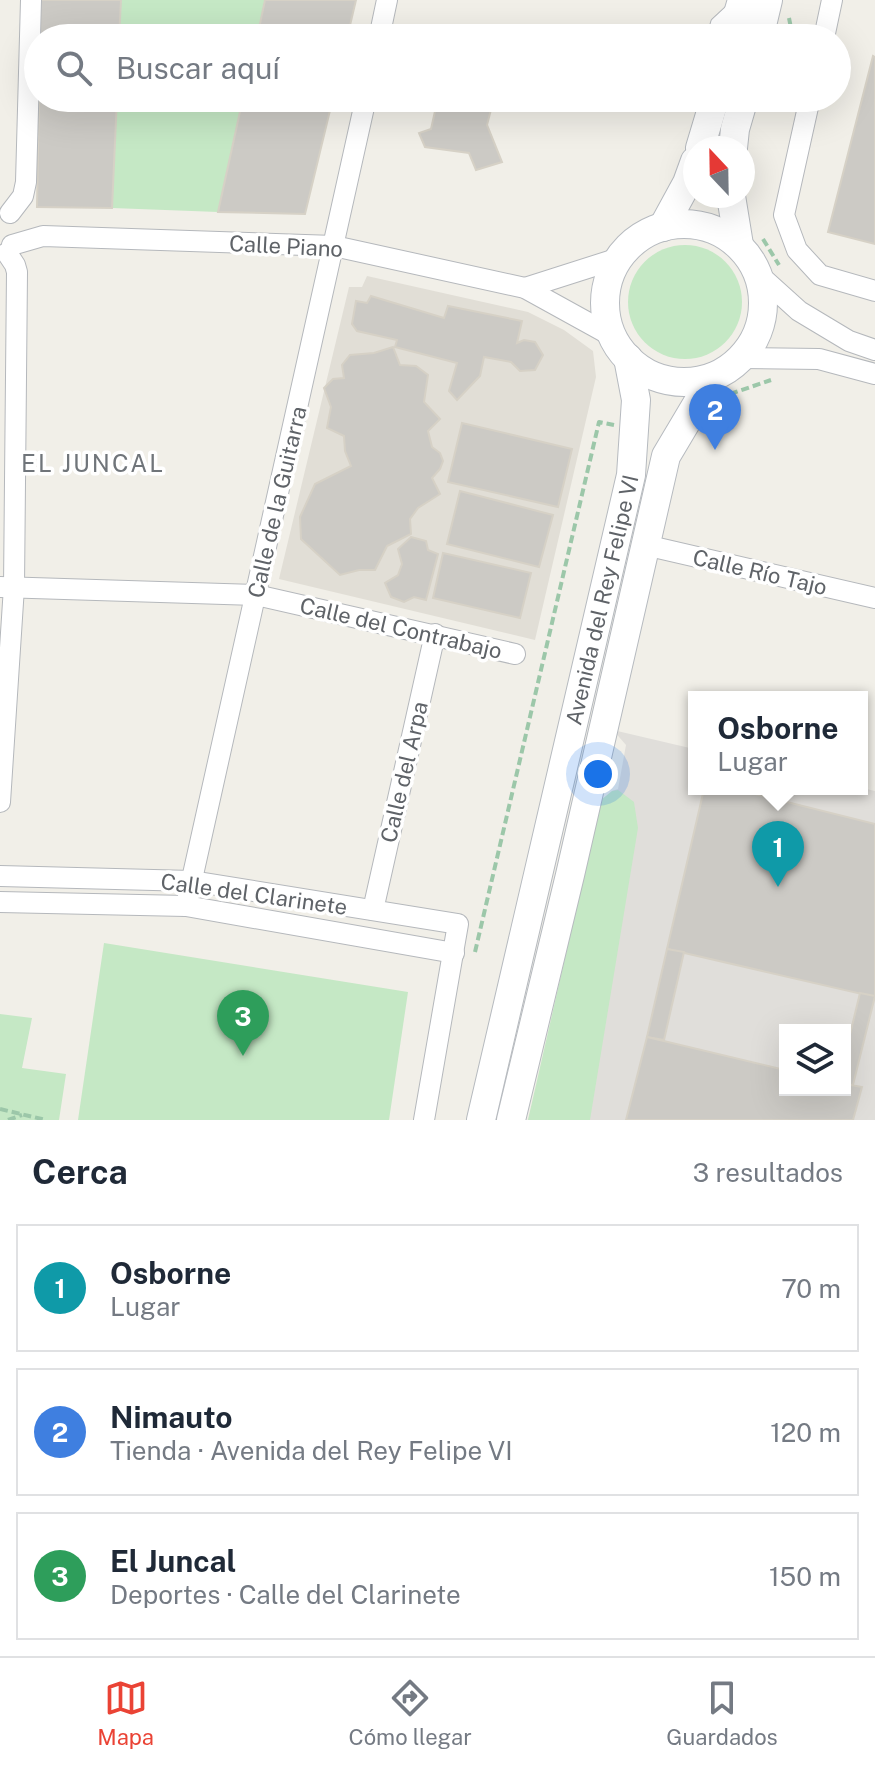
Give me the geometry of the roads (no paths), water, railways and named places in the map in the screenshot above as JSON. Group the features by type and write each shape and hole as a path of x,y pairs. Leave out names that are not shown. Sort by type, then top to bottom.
{"main road":[{"path":"703,136 710,112"},
{"path":"734,136 741,112"},
{"path":"663,227 683,190"},
{"path":"733,208 739,245"},
{"path":"690,224 716,231 739,245 758,274 763,296 762,319 754,340 741,358 713,377 691,382 668,380 646,372 620,347 605,310 608,283 619,258 638,239 663,227 690,224"},
{"name":"Avenida del Rey Felipe VI","path":"481,1120 631,475 636,400 620,347"},
{"name":"Avenida del Rey Felipe VI","path":"511,1120 666,456 713,377"}],"street":[{"path":"30,24 31,0"},
{"path":"382,24 387,0"},
{"path":"827,24 832,0"},
{"path":"0,802 17,272 6,252 15,238 8,213 23,196 26,182 28,112"},
{"name":"Calle de la Guitarra","path":"186,906 363,112"},
{"path":"807,112 784,215 797,250 820,275 875,291"},
{"name":"Calle Piano","path":"8,213 26,230 43,236 334,246 525,288"},
{"name":"Calle Piano","path":"6,252 43,236"},
{"path":"525,288 619,258"},
{"path":"758,274 799,311 849,341 875,350"},
{"path":"525,288 620,347"},
{"path":"741,358 819,359 875,374"},
{"name":"Calle Río Tajo","path":"645,545 875,598"},
{"name":"Calle del Contrabajo","path":"7,587 256,595 515,654"},
{"name":"Calle del Arpa","path":"373,910 435,634"},
{"name":"Calle del Clarinete","path":"0,876 192,881 458,924 454,953 186,906 0,902"},
{"path":"424,1120 454,953"}],"lane":[{"path":"716,24 758,14"}],"place":[{"name":"Nimauto","path":"715,450"},
{"name":"Osborne","path":"778,887"},
{"name":"El Juncal","path":"243,1056"}],"district":[{"name":"EL JUNCAL","path":"93,464"}]}
